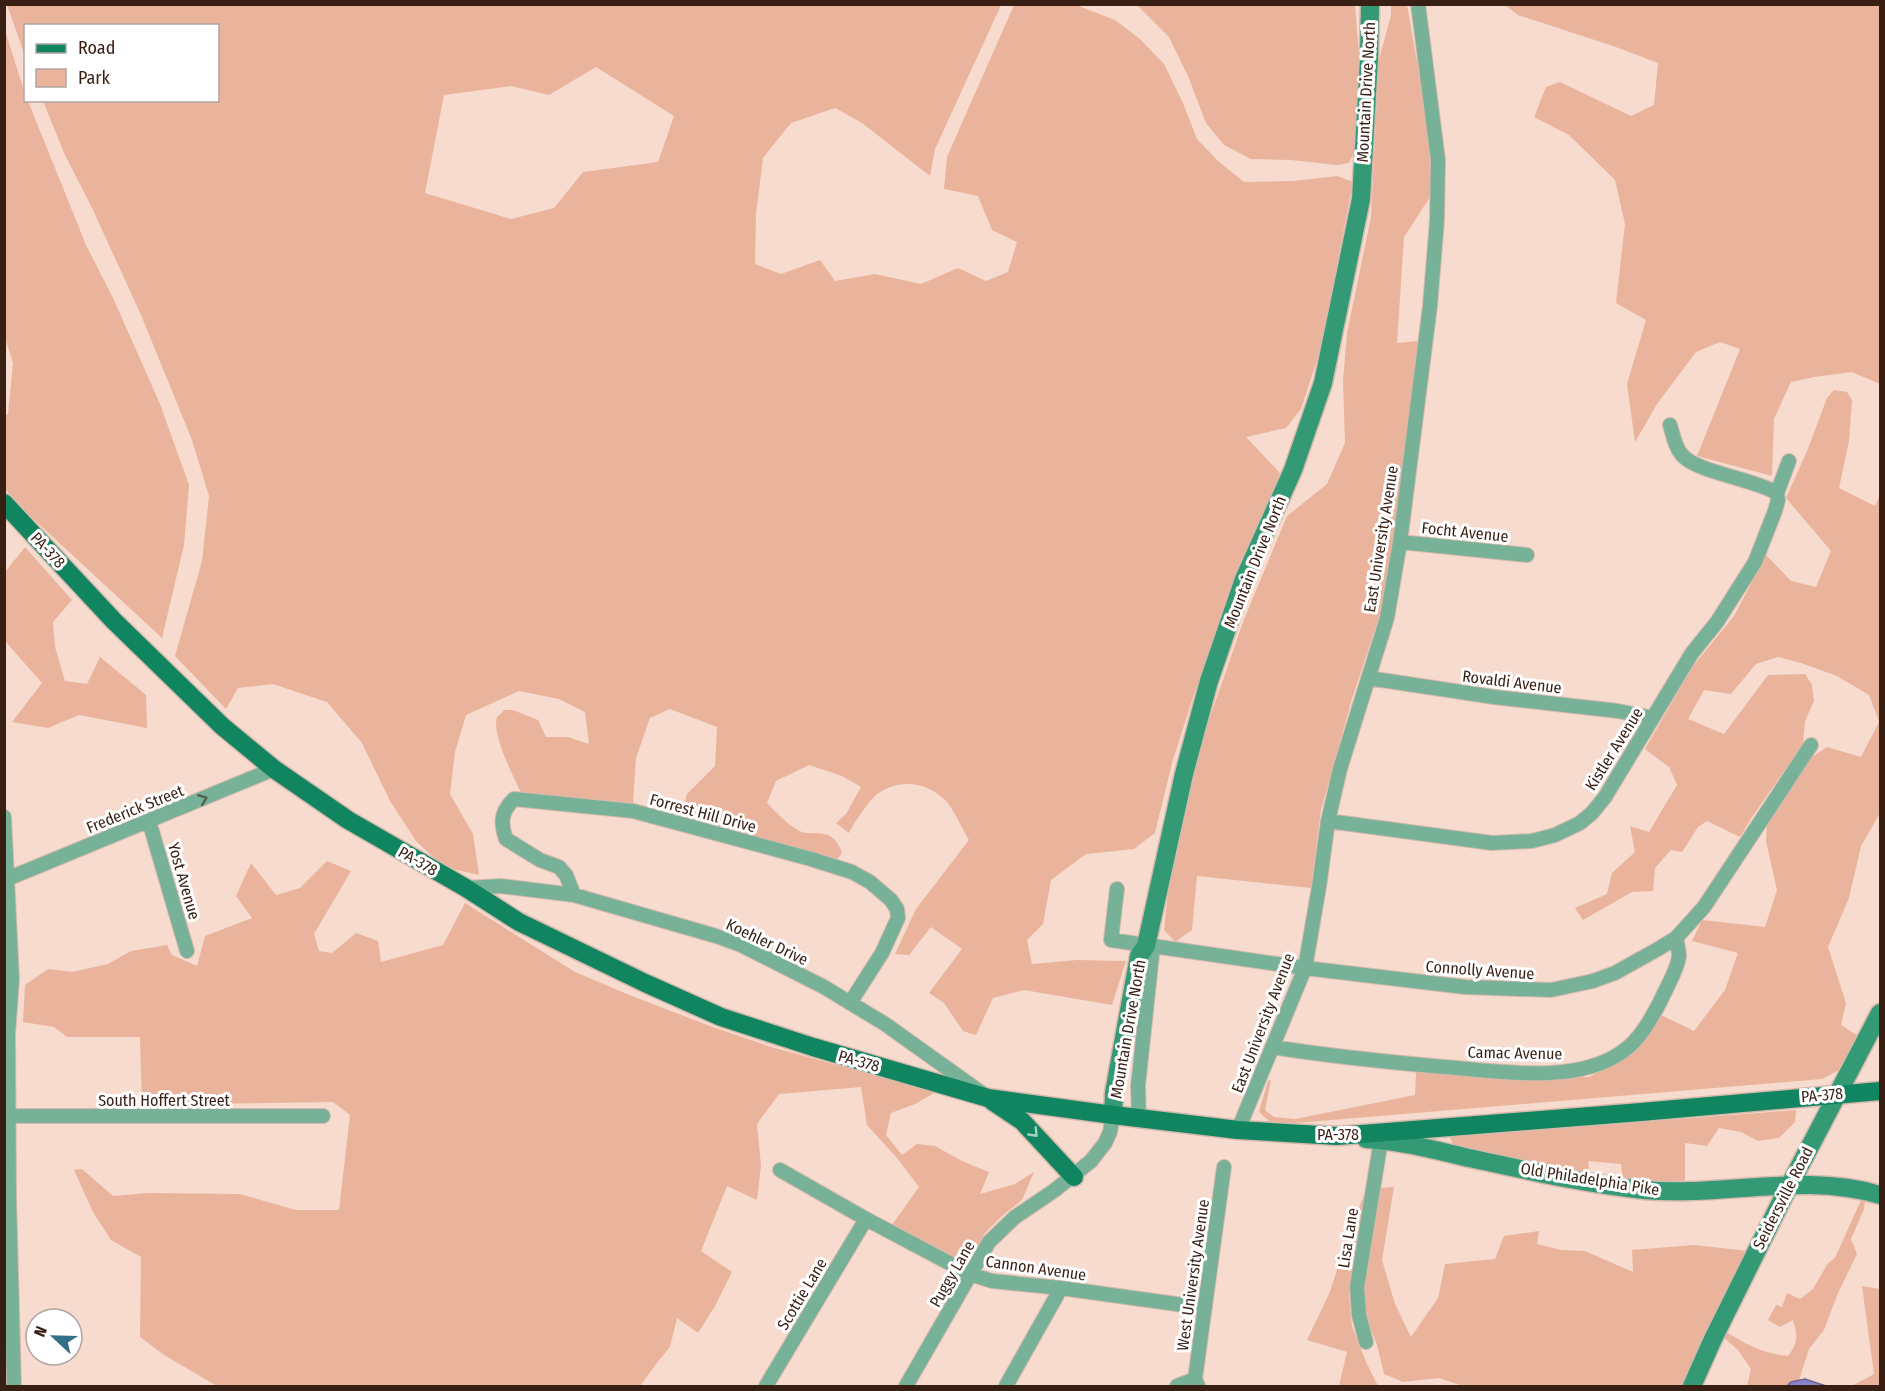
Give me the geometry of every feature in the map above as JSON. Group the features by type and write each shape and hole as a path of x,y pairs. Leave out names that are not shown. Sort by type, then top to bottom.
{"main road":[{"name":"PA-378","path":"7,505 114,621 222,726 274,769 348,820 466,888 519,922 721,1017 813,1047 988,1098 1238,1130 1337,1136 1881,1091"},
{"path":"988,1098 1022,1121 1074,1177"}],"street":[{"name":"Mountain Drive North","path":"1113,1115 1114,1093 1139,956 1146,946 1184,774 1209,681 1244,579 1293,470 1323,382 1361,199 1370,4"},
{"name":"East University Avenue","path":"1238,1130 1305,968 1328,821 1340,769 1387,618 1400,542 1430,306 1437,220 1438,160 1418,4"},
{"path":"1670,425 1675,445 1681,455 1691,463 1764,486 1777,493"},
{"name":"Kistler Avenue","path":"1328,821 1492,843 1543,839 1573,827 1592,813 1612,787 1692,653 1717,622 1755,562 1775,511 1777,493 1790,461"},
{"name":"Focht Avenue","path":"1400,542 1527,555"},
{"name":"Rovaldi Avenue","path":"1368,678 1504,698 1618,711 1653,718"},
{"name":"Connolly Avenue","path":"1117,889 1111,940 1305,968 1465,987 1551,990 1593,981 1615,973 1638,962 1676,938 1704,908 1810,745"},
{"name":"Frederick Street","path":"6,870 149,821 274,769"},
{"name":"Forrest Hill Drive","path":"574,895 566,875 559,867 540,860 506,839 501,820 507,806 514,799 633,811 852,872 870,882 891,900 898,913 898,918 882,953 850,1004"},
{"path":"4,817 12,979 8,1034 7,1117 14,1386"},
{"name":"Yost Avenue","path":"149,821 187,951"},
{"name":"Koehler Drive","path":"466,888 501,886 574,895 741,945 824,987 885,1024 988,1098"},
{"name":"Camac Avenue","path":"1272,1047 1415,1065 1502,1072 1579,1070 1622,1053 1640,1034 1653,1014 1677,963 1679,956 1676,938"},
{"path":"1139,1118 1138,1086 1152,955 1146,946"},
{"name":"Seidersville Road","path":"1692,1386 1790,1184 1881,1013"},
{"name":"Puggy Lane","path":"906,1386 989,1242 1015,1217 1074,1177 1091,1161 1105,1143 1113,1115"},
{"name":"South Hoffert Street","path":"7,1117 323,1116"},
{"name":"Old Philadelphia Pike","path":"1337,1136 1426,1147 1558,1176 1643,1190 1675,1192 1790,1184 1840,1188 1881,1195"},
{"name":"Lisa Lane","path":"1366,1342 1359,1315 1357,1287 1381,1140"},
{"name":"West University Avenue","path":"1196,1384 1224,1167"},
{"name":"Cannon Avenue","path":"780,1170 970,1274 992,1281 1205,1308"},
{"name":"Scottie Lane","path":"766,1386 866,1219"},
{"path":"1006,1386 1061,1288"},
{"path":"1177,1386 1196,1384"}],"green space":[{"path":"7,5 1001,5 935,149 930,176 862,123 835,108 791,123 763,158 756,214 755,264 781,274 820,260 835,281 875,274 921,284 958,268 986,281 1008,272 1017,242 992,230 978,196 944,189 947,157 1014,5 1076,5 1115,20 1140,39 1164,64 1197,139 1218,161 1244,182 1293,181 1337,176 1353,182 1320,351 1301,409 1286,428 1246,437 1280,473 1229,594 1196,688 1172,763 1155,833 1134,849 1086,854 1051,880 1043,924 1027,940 1032,964 1077,960 1126,961 1112,1005 1024,990 993,998 976,1035 963,1031 944,1003 929,993 962,949 931,927 909,955 895,954 916,909 969,840 945,800 930,789 905,784 880,792 849,833 836,823 846,814 861,787 842,776 809,765 776,781 767,803 796,829 833,838 842,853 835,862 810,852 682,816 687,794 715,766 717,727 670,709 650,718 636,758 633,803 521,793 497,734 497,717 504,710 513,710 538,720 546,737 568,737 589,744 585,712 559,699 519,691 466,715 455,752 450,794 473,834 479,875 444,867 416,841 390,801 362,743 327,702 273,684 238,688 226,709 175,656 202,561 209,496 192,440 141,315 64,153 43,102 219,102 219,24 24,24 24,53","holes":["596,67 674,116 658,162 583,172 554,208 511,219 425,193 444,95 511,86 549,95"]},
{"path":"1137,5 1355,5 1361,80 1358,144 1349,163 1337,165 1251,159 1224,145 1206,123 1188,76 1169,37"},
{"path":"1391,5 1407,5 1427,118 1432,194 1404,237 1397,343 1418,341 1395,534 1380,614 1352,699 1321,810 1311,888 1197,876 1192,930 1175,942 1164,930 1172,856 1192,769 1243,622 1287,516 1327,484 1345,443 1343,381 1347,333 1371,217 1379,60 1391,15"},
{"path":"1505,5 1880,5 1880,384 1852,372 1791,382 1774,419 1772,476 1697,456 1740,349 1720,342 1696,352 1657,404 1635,442 1627,384 1646,320 1616,303 1625,224 1615,180 1569,135 1534,117 1546,87 1560,82 1631,116 1654,105 1658,63 1518,15"},
{"path":"4,27 24,91 24,102 28,102 86,245 113,298 160,404 189,485 184,545 162,638 27,513 5,489 5,415 8,414 13,363 4,335"},
{"path":"1834,390 1847,392 1852,400 1849,441 1839,488 1875,506 1880,495 1880,813 1861,846 1849,898 1828,947 1846,1003 1841,1025 1858,1036 1851,1054 1839,1070 1822,1079 1295,1123 1271,1123 1259,1112 1268,1081 1271,1080 1265,1110 1274,1117 1295,1119 1415,1095 1416,1072 1447,1071 1506,1077 1589,1077 1633,1053 1661,1015 1694,1031 1725,990 1738,953 1692,941 1702,920 1765,927 1777,890 1766,841 1767,825 1812,757 1827,747 1861,757 1879,722 1869,695 1837,676 1778,657 1756,664 1731,694 1704,690 1688,719 1724,734 1768,675 1805,674 1812,685 1814,701 1805,721 1803,744 1740,837 1707,821 1698,827 1682,852 1671,850 1655,868 1653,891 1632,892 1583,920 1575,908 1607,894 1612,873 1635,852 1630,826 1649,832 1677,785 1669,767 1645,749 1693,666 1734,616 1766,555 1791,581 1816,587 1831,551 1786,498 1827,398"},
{"path":"25,547 72,600 53,622 55,647 65,681 87,684 100,657 146,695 147,728 79,715 48,728 12,722 42,683 5,641 5,572"},
{"path":"327,861 351,871 314,934 319,951 332,953 356,933 378,941 381,962 443,945 465,903 575,972 632,996 771,1047 936,1092 915,1104 891,1113 886,1135 902,1155 917,1144 935,1146 962,1161 989,1172 980,1194 1015,1184 1034,1172 1022,1200 985,1233 971,1258 961,1261 892,1225 919,1187 867,1125 861,1087 779,1094 757,1124 761,1166 757,1200 727,1186 701,1251 732,1272 698,1333 677,1318 670,1347 640,1386 217,1386 164,1355 140,1337 141,1257 111,1240 93,1212 74,1170 82,1169 113,1196 148,1193 240,1194 296,1210 339,1210 350,1115 333,1102 142,1105 140,1037 67,1037 54,1027 23,1022 25,985 48,969 72,972 108,964 131,951 167,945 172,955 197,966 205,936 252,918 236,896 251,863 276,895 300,888"},
{"path":"1796,1110 1795,1122 1779,1138 1758,1141 1741,1132 1719,1128 1707,1146 1685,1143 1685,1184 1623,1180 1621,1164 1588,1161 1590,1175 1458,1146 1453,1144 1450,1137"},
{"path":"1368,1185 1349,1293 1352,1326 1378,1386 1339,1386 1347,1352 1307,1340 1329,1294"},
{"path":"1394,1187 1382,1260 1395,1304 1411,1337 1438,1298 1445,1264 1495,1259 1504,1236 1539,1231 1537,1244 1561,1250 1585,1251 1633,1272 1632,1250 1694,1245 1748,1251 1682,1386 1463,1386 1439,1378 1403,1382 1384,1374 1377,1345 1364,1312 1364,1279 1380,1188"},
{"path":"1862,1198 1865,1201 1864,1209 1851,1239 1857,1254 1838,1293 1824,1330 1809,1349 1799,1380 1787,1386 1747,1386 1751,1369 1738,1350 1722,1336 1725,1331 1755,1348 1788,1356 1796,1339 1793,1320 1780,1327 1768,1320 1776,1305 1782,1307 1787,1293 1800,1299 1813,1289 1828,1263 1835,1258"},
{"path":"1862,1286 1880,1289 1880,1386 1852,1386 1874,1374"}],"shaded area":[{"path":"1805,1379 1826,1386 1787,1386 1791,1382"}]}
